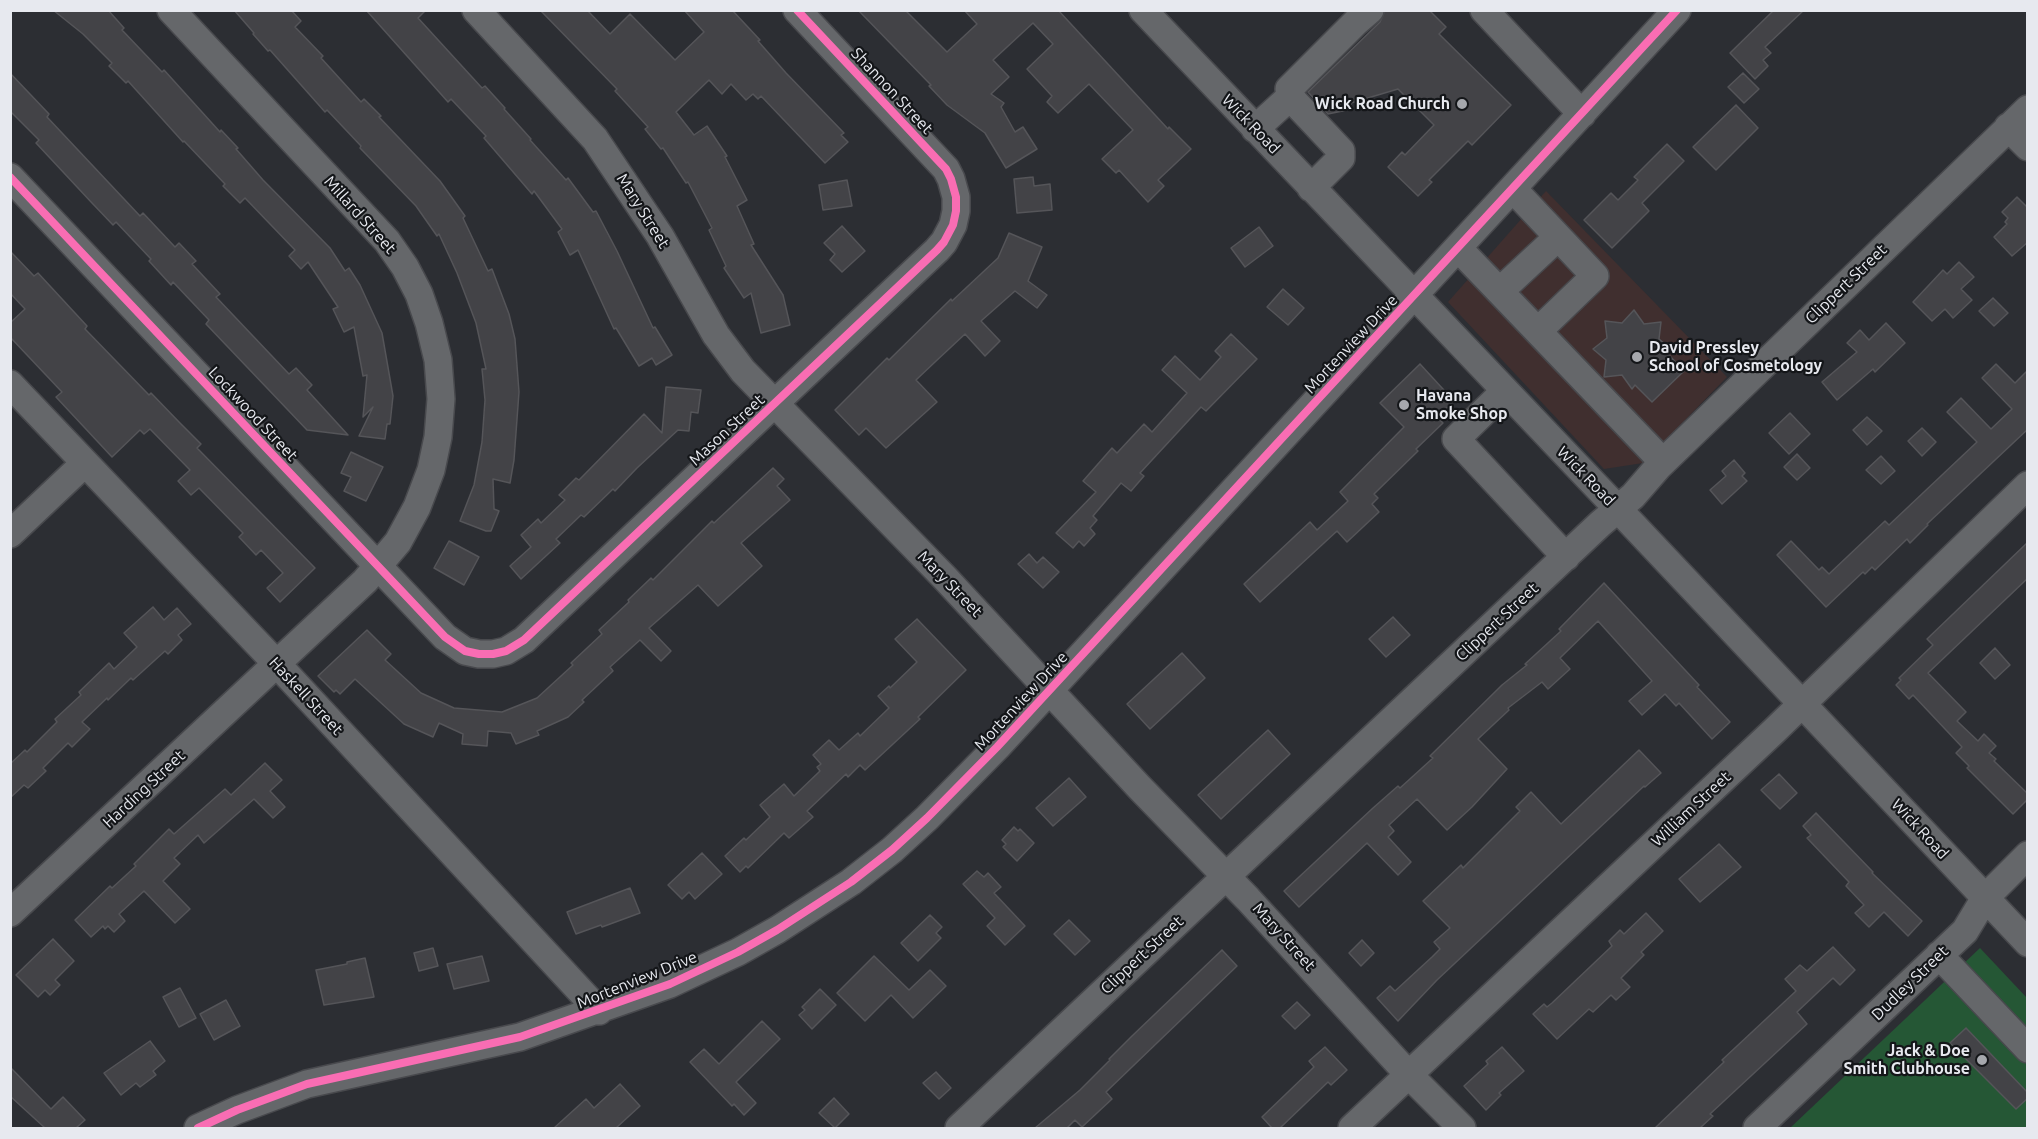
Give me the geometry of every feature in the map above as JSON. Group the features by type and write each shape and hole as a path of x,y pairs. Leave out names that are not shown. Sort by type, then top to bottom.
{"street":[{"name":"Millard Street","path":"171,10 387,241 405,267 422,304 438,360 441,399 438,437 431,470 417,507 398,542 365,581 277,664"},
{"name":"Mary Street","path":"476,10 595,139 660,236 716,335 743,371 937,569 1140,788 1227,877 1408,1075 1462,1128"},
{"name":"Shannon Street","path":"797,10 939,160 951,179 956,197"},
{"name":"Wick Road","path":"1143,10 2028,943"},
{"path":"1311,188 1341,158 1341,151 1290,97 1289,89 1370,10"},
{"path":"1484,10 1582,114"},
{"name":"Mortenview Drive","path":"198,1128 237,1110 307,1084 520,1037 599,1011 670,984 738,952 851,882 892,850 927,818 1051,690 1677,10"},
{"path":"1256,129 1290,97"},
{"name":"Clippert Street","path":"959,1128 1618,509 1663,462 2028,109"},
{"path":"2008,127 2028,147"},
{"name":"Lockwood Street","path":"10,177 445,637 465,651 485,654"},
{"path":"1513,189 1595,276 1538,331"},
{"name":"Mason Street","path":"485,654 506,651 524,640 944,242 953,225 956,197"},
{"path":"1500,291 1558,237"},
{"path":"1458,248 1663,462"},
{"name":"Haskell Street","path":"10,384 277,664 599,1011"},
{"path":"1505,391 1456,439 1566,557"},
{"path":"10,534 85,463"},
{"name":"William Street","path":"1352,1128 1774,730 2028,485"},
{"name":"Harding Street","path":"10,913 277,664"},
{"name":"Dudley Street","path":"1757,1128 1965,931 1985,898 2028,855"},
{"path":"1939,955 2028,1049"}],"shaded area":[{"path":"1546,191 1727,377 1643,463 1604,469 1448,302"}],"green space":[{"path":"1980,948 2027,998 2027,1128 1790,1128"}],"building":[{"path":"53,10 108,10 124,28 122,30 162,72 164,70 220,132 221,130 238,148 236,149 263,180 330,248 345,271 349,268 360,285 382,333 393,396 390,424 387,424 385,439 359,436 373,407 363,417 367,375 363,376 354,327 344,332 333,309 338,307 308,262 301,269 289,256 295,250 245,198 240,203 128,81 126,83 109,66 112,63 83,34"},
{"path":"234,10 291,10 301,21 295,27 323,56 321,58 361,102 364,99 381,116 379,117 440,181 465,216 463,218 488,271 492,269 509,314 515,339 519,392 510,483 493,479 494,509 499,511 491,531 460,521 474,485 482,442 485,400 482,369 486,369 476,323 439,234 437,236 416,206 327,110 325,112 270,50 268,51"},
{"path":"366,10 426,10 418,18 482,88 485,86 566,180 568,178 593,212 596,211 653,328 655,327 672,355 656,365 652,358 639,366 616,328 614,329 578,250 570,255 558,232 562,229 534,191 532,194 484,138 486,136 451,99 448,102"},
{"path":"540,10 587,10 610,34 630,14 675,60 704,32 684,10 732,10 786,73 844,133 841,135 848,142 825,163 761,96 758,99 753,94 746,100 731,84 722,94 709,80 676,112 694,135 707,126 727,156 725,157 747,200 737,206 754,244 751,245 783,295 790,325 761,333 751,293 744,298 724,268 726,266 709,230 712,228 688,182 686,183 663,148 661,149 645,129 648,127 615,91 617,89"},
{"path":"858,10 905,10 947,52 977,24 964,10 1058,10 1168,129 1169,127 1191,149 1158,180 1164,186 1148,202 1119,170 1116,173 1102,159 1133,130 1089,84 1058,113 1047,102 1052,96 1027,69 1053,44 1033,23 993,60 1009,77 991,94 1004,103 1001,107 1015,132 1023,127 1037,149 1006,168 985,133 947,105 929,86 931,85"},
{"name":"Wick Road Church","path":"1385,10 1429,10 1446,27 1439,34 1511,105 1472,145 1468,141 1429,180 1432,182 1418,196 1388,167 1402,152 1405,155 1434,125 1398,89 1351,103 1352,109 1328,114 1308,92 1380,22"},
{"path":"1774,10 1804,10 1765,47 1771,53 1763,60 1768,66 1755,79 1730,53"},
{"path":"10,73 49,114 47,117 140,216 143,213 175,247 179,243 196,261 192,264 220,294 216,297 289,374 296,368 312,385 307,390 348,435 307,430 206,324 209,320 173,282 171,285 149,261 151,259 116,222 113,225 92,203 36,143 39,140 10,111"},
{"path":"1743,73 1759,89 1744,103 1728,87"},
{"path":"1736,105 1758,128 1716,170 1693,147"},
{"path":"1667,144 1684,161 1642,203 1649,211 1612,248 1584,220 1611,193 1618,200 1638,180 1634,177"},
{"path":"1033,177 1034,186 1050,184 1052,210 1017,213 1014,179"},
{"path":"847,180 852,206 823,210 819,185"},
{"path":"2017,197 2028,208 2028,242 2012,256 1994,237 2007,224 2005,222 2008,218 2002,212"},
{"path":"842,226 865,251 842,272 830,260 835,254 824,243"},
{"path":"1259,227 1273,246 1245,267 1231,248"},
{"path":"1009,233 1042,247 1028,281 1047,295 1037,308 1015,291 981,321 1000,341 985,356 965,334 916,380 937,402 886,448 866,428 859,435 835,410 887,358 889,360 951,299 952,301 998,258"},
{"path":"10,251 34,276 38,273 87,326 85,329 149,395 151,393 201,444 197,448 315,568 280,602 267,588 283,573 261,550 256,555 239,537 243,533 199,488 191,495 178,481 190,470 150,429 144,434 140,430 112,457 56,397 62,392 10,337 10,323 25,309 10,293"},
{"path":"1959,262 1974,277 1961,289 1972,300 1953,318 1945,309 1932,321 1913,302 1943,270 1947,274"},
{"path":"1283,289 1304,308 1288,325 1267,307"},
{"path":"1993,298 2008,313 1994,326 1979,311"},
{"name":"David Pressley School of Cosmetology","path":"1634,310 1644,324 1661,322 1659,339 1672,350 1668,354 1684,371 1652,402 1635,385 1632,389 1622,375 1604,377 1606,360 1593,349 1607,338 1605,321 1622,323"},
{"path":"1886,323 1905,343 1875,372 1873,369 1837,400 1822,382 1857,352 1847,343 1860,330 1869,340"},
{"path":"1231,334 1257,359 1206,411 1201,407 1140,473 1144,476 1131,491 1121,483 1093,516 1097,520 1090,528 1095,534 1084,546 1079,541 1073,548 1056,533 1096,492 1083,481 1112,448 1117,453 1144,424 1152,432 1187,393 1162,370 1175,356 1200,380 1221,357 1215,351"},
{"path":"1420,364 1454,401 1437,417 1443,423 1374,494 1378,498 1372,504 1379,512 1347,542 1337,531 1260,602 1244,584 1310,522 1317,530 1348,501 1340,492 1404,427 1380,403"},
{"path":"1996,364 2015,383 2028,370 2028,429 1927,524 1910,543 1907,539 1875,570 1872,567 1865,574 1863,572 1826,607 1777,555 1791,541 1819,570 1822,567 1829,574 1885,521 1889,525 1977,442 1947,412 1961,398 1991,429 2012,409 1982,378"},
{"path":"666,387 701,390 698,413 691,412 689,431 678,430 615,491 613,489 584,517 581,515 556,539 560,543 521,579 510,566 531,547 521,535 538,519 541,523 565,500 559,495 576,478 579,480 644,414 662,433"},
{"path":"1790,413 1810,434 1789,454 1769,433"},
{"path":"1867,417 1882,431 1867,445 1853,430"},
{"path":"1922,428 1936,442 1922,456 1908,441"},
{"path":"351,452 383,467 366,501 344,491 351,477 341,473"},
{"path":"1797,454 1810,468 1797,480 1784,467"},
{"path":"1881,456 1895,471 1881,484 1866,470"},
{"path":"1734,460 1745,473 1742,476 1747,481 1722,504 1710,490 1726,476 1722,471"},
{"path":"773,468 784,479 777,486 790,500 741,543 762,566 718,606 698,585 649,628 671,651 661,661 640,640 610,667 613,671 582,700 584,702 568,717 537,731 539,735 516,744 511,733 488,731 487,746 462,744 463,734 439,723 433,737 404,724 355,679 340,694 336,690 334,692 318,676 367,630 391,654 385,660 421,693 454,708 502,712 537,698 602,634 599,630 629,602 628,600 651,578 653,580 712,521 714,523"},
{"path":"449,541 479,557 464,585 434,568"},
{"path":"2028,542 2028,578 1928,673 1966,712 1957,721 1978,741 1984,734 1996,746 1989,753 1996,759 1994,761 2028,794 2028,799 2013,814 1967,768 1969,766 1956,753 1962,747 1913,695 1909,699 1896,685 1901,680 1899,678 1933,645 1927,639"},
{"path":"1029,554 1037,563 1043,557 1059,572 1043,588 1018,564"},
{"path":"1604,583 1699,685 1697,687 1730,722 1712,739 1679,703 1676,706 1665,694 1642,715 1629,701 1652,681 1598,621 1560,658 1570,669 1548,689 1542,682 1508,708 1509,710 1478,739 1507,769 1472,807 1447,830 1417,799 1389,825 1394,831 1388,837 1411,862 1398,875 1367,843 1299,907 1284,891 1373,808 1398,786 1400,788 1433,758 1430,756 1502,685 1527,665 1525,664 1561,631 1559,629"},
{"path":"153,607 164,620 177,608 191,624 178,635 182,640 168,654 165,651 133,680 131,678 108,700 107,698 82,722 90,729 72,747 68,743 43,768 46,771 28,788 24,785 10,798 10,764 25,750 27,752 57,722 55,719 81,695 79,692 109,663 114,669 137,647 124,633"},
{"path":"1393,617 1410,635 1386,657 1369,639"},
{"path":"917,619 966,670 918,717 920,719 865,770 860,765 848,777 846,774 807,811 813,817 789,838 784,833 748,868 746,866 740,872 725,856 770,817 760,805 784,784 794,796 820,771 817,767 821,764 813,755 829,740 839,750 858,733 860,736 889,708 878,696 889,686 890,688 917,662 895,639"},
{"path":"1995,648 2010,665 1995,679 1980,663"},
{"path":"1182,653 1205,678 1150,729 1127,704"},
{"path":"1268,730 1290,754 1221,819 1198,795"},
{"path":"1639,750 1661,773 1644,786 1437,980 1398,1021 1377,998 1390,986 1395,991 1432,957 1440,949 1434,942 1450,928 1423,901 1461,865 1463,868 1520,811 1516,807 1531,792 1561,824"},
{"path":"265,763 282,780 270,791 285,807 273,818 254,799 204,843 198,835 174,858 180,864 163,881 190,909 175,923 144,891 119,914 125,921 114,932 108,926 105,929 103,926 91,937 75,920 110,886 112,888 136,866 134,864 169,829 174,834 225,789 231,795"},
{"path":"1779,774 1797,793 1780,809 1761,790"},
{"path":"1069,778 1086,797 1053,826 1036,808"},
{"path":"1816,813 1872,873 1922,921 1908,936 1884,912 1869,927 1855,913 1864,905 1846,886 1849,882 1807,838 1811,835 1803,826"},
{"path":"1014,827 1018,831 1020,829 1034,843 1017,861 1003,847 1006,844 1002,840"},
{"path":"1719,844 1741,867 1700,902 1679,879"},
{"path":"702,853 722,874 695,899 689,892 682,899 668,885"},
{"path":"977,871 984,877 988,873 1001,887 994,893 1025,926 1005,945 987,926 995,918 963,884"},
{"path":"630,888 640,913 576,934 567,912"},
{"path":"1646,913 1663,931 1641,952 1644,955 1621,978 1630,987 1616,1000 1611,995 1593,1012 1589,1009 1557,1039 1533,1014 1544,1004 1547,1007 1552,1003 1612,946 1609,941 1620,930 1624,934"},
{"path":"930,915 942,927 936,933 941,938 918,961 901,943"},
{"path":"1069,920 1090,941 1075,955 1054,934"},
{"path":"53,939 74,961 55,980 60,985 50,995 45,990 38,997 16,975"},
{"path":"1362,940 1374,953 1361,966 1349,953"},
{"path":"1833,947 1855,970 1840,985 1833,978 1797,1012 1807,1024 1710,1114 1713,1116 1700,1128 1655,1128 1724,1062 1722,1060 1796,991 1785,979 1800,965 1807,971"},
{"path":"433,948 438,966 419,971 414,953"},
{"path":"1222,950 1237,966 1106,1092 1112,1099 1082,1127 1075,1120 1067,1128 1035,1128 1080,1090 1132,1036"},
{"path":"482,956 489,981 454,989 447,964"},
{"path":"874,956 909,990 930,970 946,986 913,1018 891,995 865,1021 837,993"},
{"path":"365,958 374,997 324,1005 316,970"},
{"path":"180,988 196,1018 179,1027 163,997"},
{"path":"820,989 836,1005 812,1029 799,1015 805,1010 802,1007"},
{"path":"226,1000 240,1026 214,1040 200,1014"},
{"path":"1297,1002 1310,1015 1295,1029 1282,1016"},
{"path":"762,1021 780,1039 736,1082 756,1103 744,1115 734,1104 732,1106 690,1062 704,1049 719,1064"},
{"name":"Jack & Doe Smith Clubhouse","path":"1966,1028 2028,1093 2028,1098 2016,1109 1950,1043"},
{"path":"150,1041 165,1061 153,1071 156,1075 140,1087 136,1083 121,1095 104,1073"},
{"path":"1325,1047 1347,1070 1331,1085 1328,1082 1280,1128 1272,1128 1262,1117 1314,1067 1309,1061"},
{"path":"1502,1047 1524,1071 1499,1093 1501,1095 1486,1110 1464,1086 1488,1064 1486,1061"},
{"path":"10,1067 51,1109 63,1097 85,1120 76,1128 45,1128 10,1096"},
{"path":"936,1072 951,1088 939,1099 923,1083"},
{"path":"620,1084 640,1106 616,1128 554,1128 586,1099 594,1108"},
{"path":"834,1098 849,1114 835,1128 819,1113"}],"cycle path":[{"path":"10,177 445,637 465,651 493,654 506,651 524,640 937,250 953,225 956,197 946,169 797,10"},
{"path":"198,1128 237,1110 307,1084 520,1037 670,984 738,952 777,930 851,882 892,850 927,818 997,747 1677,10"}],"place":[{"name":"Wick Road Church","path":"1462,104"},
{"name":"David Pressley School of Cosmetology","path":"1637,357"},
{"name":"Havana Smoke Shop","path":"1404,405"},
{"name":"Jack & Doe Smith Clubhouse","path":"1982,1060"}]}
